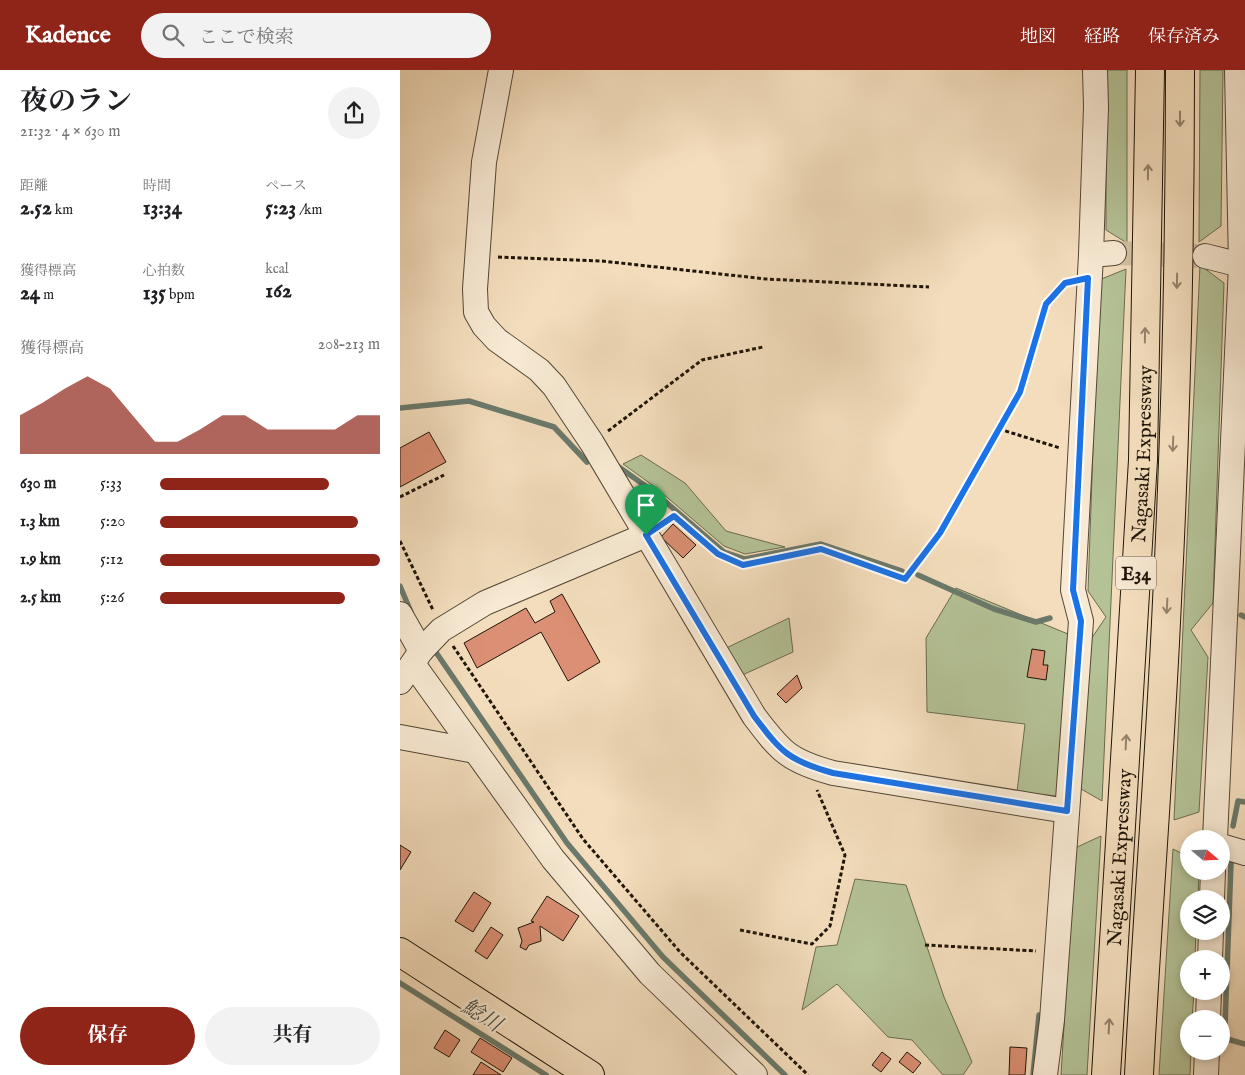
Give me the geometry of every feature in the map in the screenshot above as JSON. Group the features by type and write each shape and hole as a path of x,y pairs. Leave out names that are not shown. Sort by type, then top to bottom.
{"main road":[{"name":"Nagasaki Expressway","path":"1106,1075 1143,460 1150,70"},
{"name":"Nagasaki Expressway","path":"1140,1075 1167,601 1176,351 1180,70"},
{"path":"400,952 590,1075"}],"street":[{"path":"501,70 484,162 475,289 476,312 484,326 497,340 538,370 554,386 592,443 754,716 772,740 788,756 807,766 833,773 1067,811"},
{"path":"1045,1075 1052,1020 1081,621 1073,590 1079,454 1098,262 1095,70"},
{"path":"1215,830 1243,266 1237,70"},
{"path":"1205,256 1243,266"},
{"path":"411,666 442,630 485,603 646,535"},
{"path":"400,614 411,666 553,859 650,974 755,1075"},
{"path":"400,737 475,751"},
{"path":"1230,849 1245,853"},
{"path":"1206,1075 1207,1060"}],"path":[{"path":"477,256 602,261 766,279 929,287"},
{"path":"646,535 674,516 718,554 743,565 821,549 905,579 940,533 1020,392 1046,304 1065,283 1098,262"},
{"path":"592,443 702,360 763,347"},
{"path":"999,429 1079,454"},
{"path":"400,497 444,475"},
{"path":"400,541 442,630 583,840 680,952 808,1075"},
{"path":"740,930 812,944 830,926 844,855 807,766"},
{"path":"925,945 1057,952"}],"green space":[{"path":"1106,70 1127,70 1127,243 1106,230"},
{"path":"1200,70 1223,70 1221,226 1199,242"},
{"path":"1200,265 1224,283 1213,603 1191,630 1208,657 1199,812 1174,820"},
{"path":"1126,269 1102,801 1076,786 1087,645 1106,617 1088,591 1099,280"},
{"path":"641,455 685,483 726,531 785,547 745,554 724,546 655,487 623,464"},
{"path":"956,588 1068,634 1057,796 1017,792 1025,724 927,712 926,638"},
{"path":"789,618 793,652 738,677 722,650"},
{"path":"1101,836 1087,1075 1061,1075 1075,848"},
{"path":"1173,849 1180,852 1180,880 1199,880 1198,890 1180,890 1180,940 1196,940 1195,950 1180,950 1180,1000 1193,1000 1193,1010 1180,1010 1180,1060 1191,1060 1190,1075 1159,1075"},
{"path":"855,879 906,885 944,997 972,1062 963,1075 943,1075 912,1040 888,1037 837,984 802,1010 816,947 837,945"}],"building":[{"path":"429,432 446,462 400,487 400,448"},
{"path":"673,524 696,545 683,558 661,537"},
{"path":"562,594 600,662 568,681 541,632 477,668 464,643 526,608 535,623 555,612 550,601"},
{"path":"1032,649 1045,651 1043,665 1048,665 1046,680 1027,677"},
{"path":"797,675 802,688 786,703 777,694"},
{"path":"400,845 411,852 400,870"},
{"path":"474,892 491,903 473,932 455,921"},
{"path":"547,896 579,916 563,941 540,926 541,941 529,945 526,950 520,947 522,941 518,928 534,922 531,921"},
{"path":"491,927 503,935 487,959 475,951"},
{"path":"445,1030 460,1040 449,1057 434,1048"},
{"path":"480,1038 512,1058 503,1072 471,1052"},
{"path":"1010,1047 1027,1048 1025,1075 1009,1075"},
{"path":"882,1052 891,1059 881,1072 872,1065"},
{"path":"907,1052 921,1063 913,1073 899,1062"},
{"path":"481,1062 501,1075 473,1075"}],"waterway":[{"path":"400,408 469,401 554,427 587,462"},
{"path":"616,465 654,492 724,552 745,559 821,544 902,571"},
{"path":"918,575 994,609 1036,622 1050,618"},
{"path":"400,586 411,612"},
{"path":"1241,615 1245,617"},
{"path":"433,648 567,843 663,957 785,1075"},
{"path":"1233,826 1238,801 1245,802"},
{"path":"1231,863 1225,1026 1227,1039 1245,1044"},
{"name":"鯰川","path":"400,983 546,1075"},
{"path":"1033,1075 1039,1015"}],"tunnel":[{"path":"1114,253 1197,256"}],"route":[{"path":"1088,278 1073,590 1081,621 1067,811 833,773 807,766 788,756 772,740 754,716 646,535 674,516 718,554 743,565 821,549 905,579 940,533 1020,392 1046,304 1065,283 1088,278"}]}
